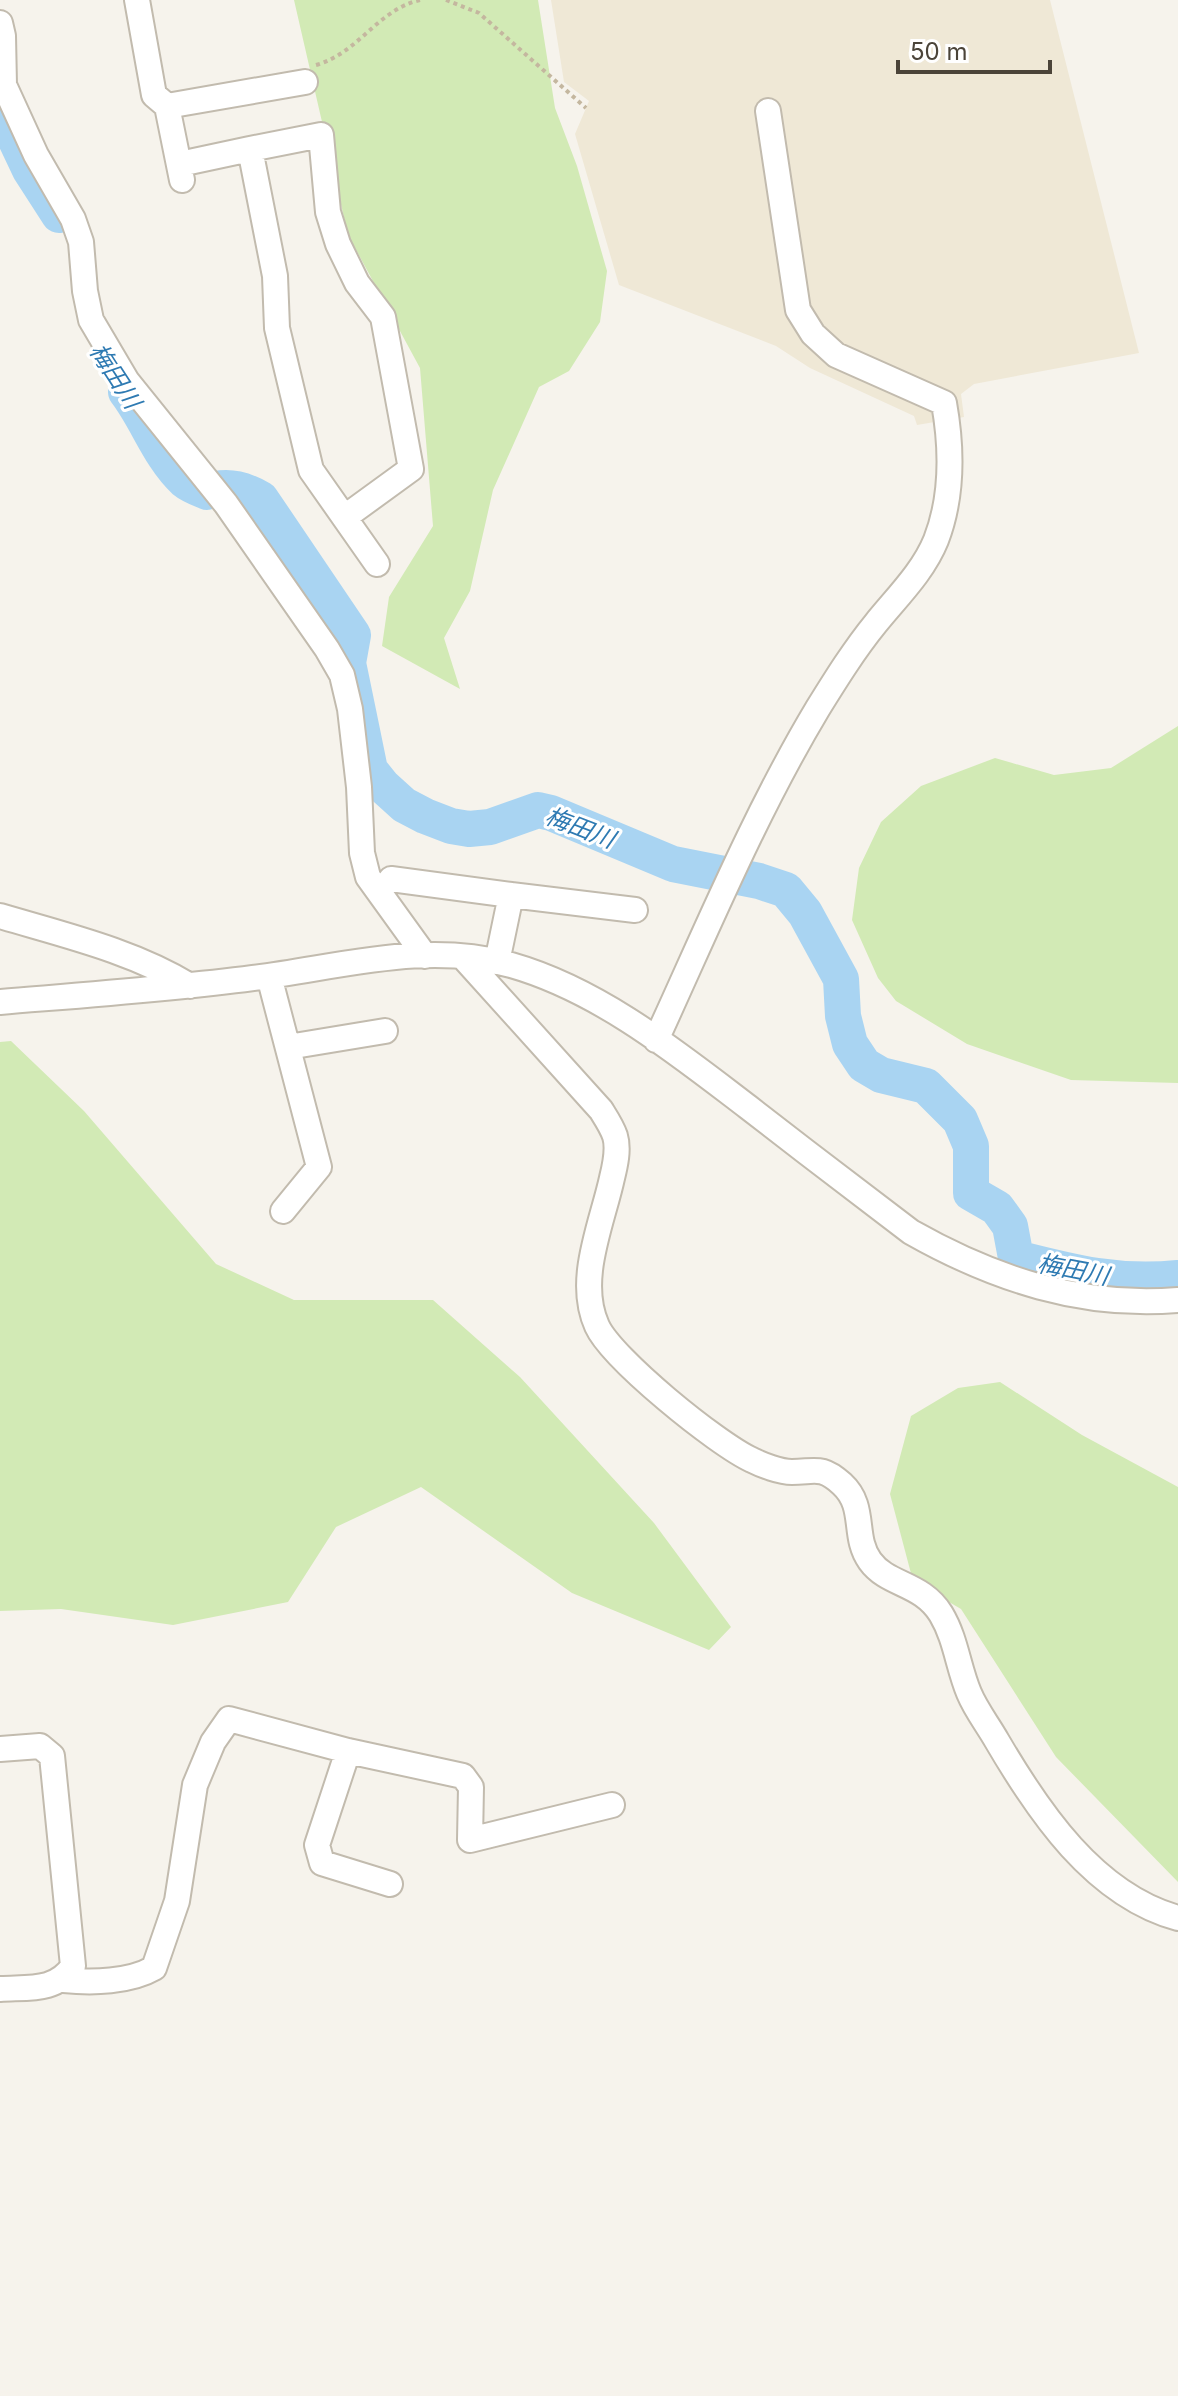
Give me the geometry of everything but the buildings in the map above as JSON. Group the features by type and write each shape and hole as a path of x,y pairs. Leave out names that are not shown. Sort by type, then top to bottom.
{"street":[{"path":"137,0 154,95 167,106 181,173 250,149 321,135 328,212 338,244 357,283 383,317 411,469 345,517"},
{"path":"0,23 4,85 36,155 73,219 81,242 91,320 127,381 285,588 342,675 350,709 359,787 362,853 368,877 425,956"},
{"path":"167,106 308,74"},
{"path":"656,1040 740,858 817,710 849,659 923,565 936,540 950,480 944,403 836,355 806,325 798,310 768,111"},
{"path":"250,149 275,276 277,328 311,470 377,564"},
{"path":"391,879 635,910"},
{"path":"497,962 511,895"},
{"path":"0,916 120,954 168,972 190,986"},
{"path":"0,1002 190,986 384,957 463,957 497,962 545,976 614,1012 703,1073 911,1232 934,1246 1005,1277 1041,1288 1115,1301 1178,1300"},
{"path":"463,957 601,1110 616,1138 616,1161 596,1235 591,1275 592,1308 597,1326 609,1345 677,1408 751,1459 789,1472 817,1469 842,1484 858,1506 861,1546 871,1563 884,1575 906,1583 927,1596 940,1612 952,1637 969,1694 1040,1808 1066,1841 1109,1882 1155,1911 1178,1918"},
{"path":"269,976 319,1167 283,1211"},
{"path":"288,1047 385,1031"},
{"path":"0,1989 51,1985 64,1980 139,1977 154,1968 177,1901 195,1785 213,1742 229,1719 348,1751 463,1776 471,1787 470,1840 612,1805"},
{"path":"0,1749 40,1746 52,1756 73,1966 64,1980"},
{"path":"348,1751 317,1845 322,1863 390,1884"}],"path":[{"path":"308,74 342,55 382,18 409,2 420,0"},
{"path":"446,0 479,13 586,108"}],"shaded area":[{"path":"551,0 1050,0 1139,353 974,384 961,394 964,417 917,425 914,416 810,368 776,346 619,285 575,134 589,101 564,82"}],"green space":[{"path":"294,0 538,0 555,108 577,166 607,271 600,322 569,371 539,387 493,490 470,591 444,638 460,689 382,646 389,597 433,526 420,368 348,235"},
{"path":"1178,726 1178,1083 1071,1080 967,1044 896,1001 878,978 852,920 859,868 881,822 921,786 995,758 1054,775 1111,768"},
{"path":"11,1041 84,1111 216,1264 294,1300 433,1300 520,1377 654,1523 731,1627 709,1650 572,1593 421,1487 336,1527 288,1602 173,1625 61,1609 0,1611 0,1042"},
{"path":"1000,1382 1082,1435 1178,1487 1178,1882 1056,1757 961,1609 913,1581 890,1494 911,1416 958,1388"}],"waterway":[{"name":"梅田川","path":"0,107 30,170 59,215"},
{"name":"梅田川","path":"126,392 160,449 185,481 207,492 221,488 235,489 261,499 353,635 348,663 370,770 404,805 451,826 469,829 490,827 538,810 673,864 759,881 786,890 805,913 841,979 843,1016 850,1044 864,1065 881,1075 926,1086 960,1120 971,1146 971,1193 997,1208 1010,1226 1016,1258 1096,1276 1136,1280 1178,1278"}]}
